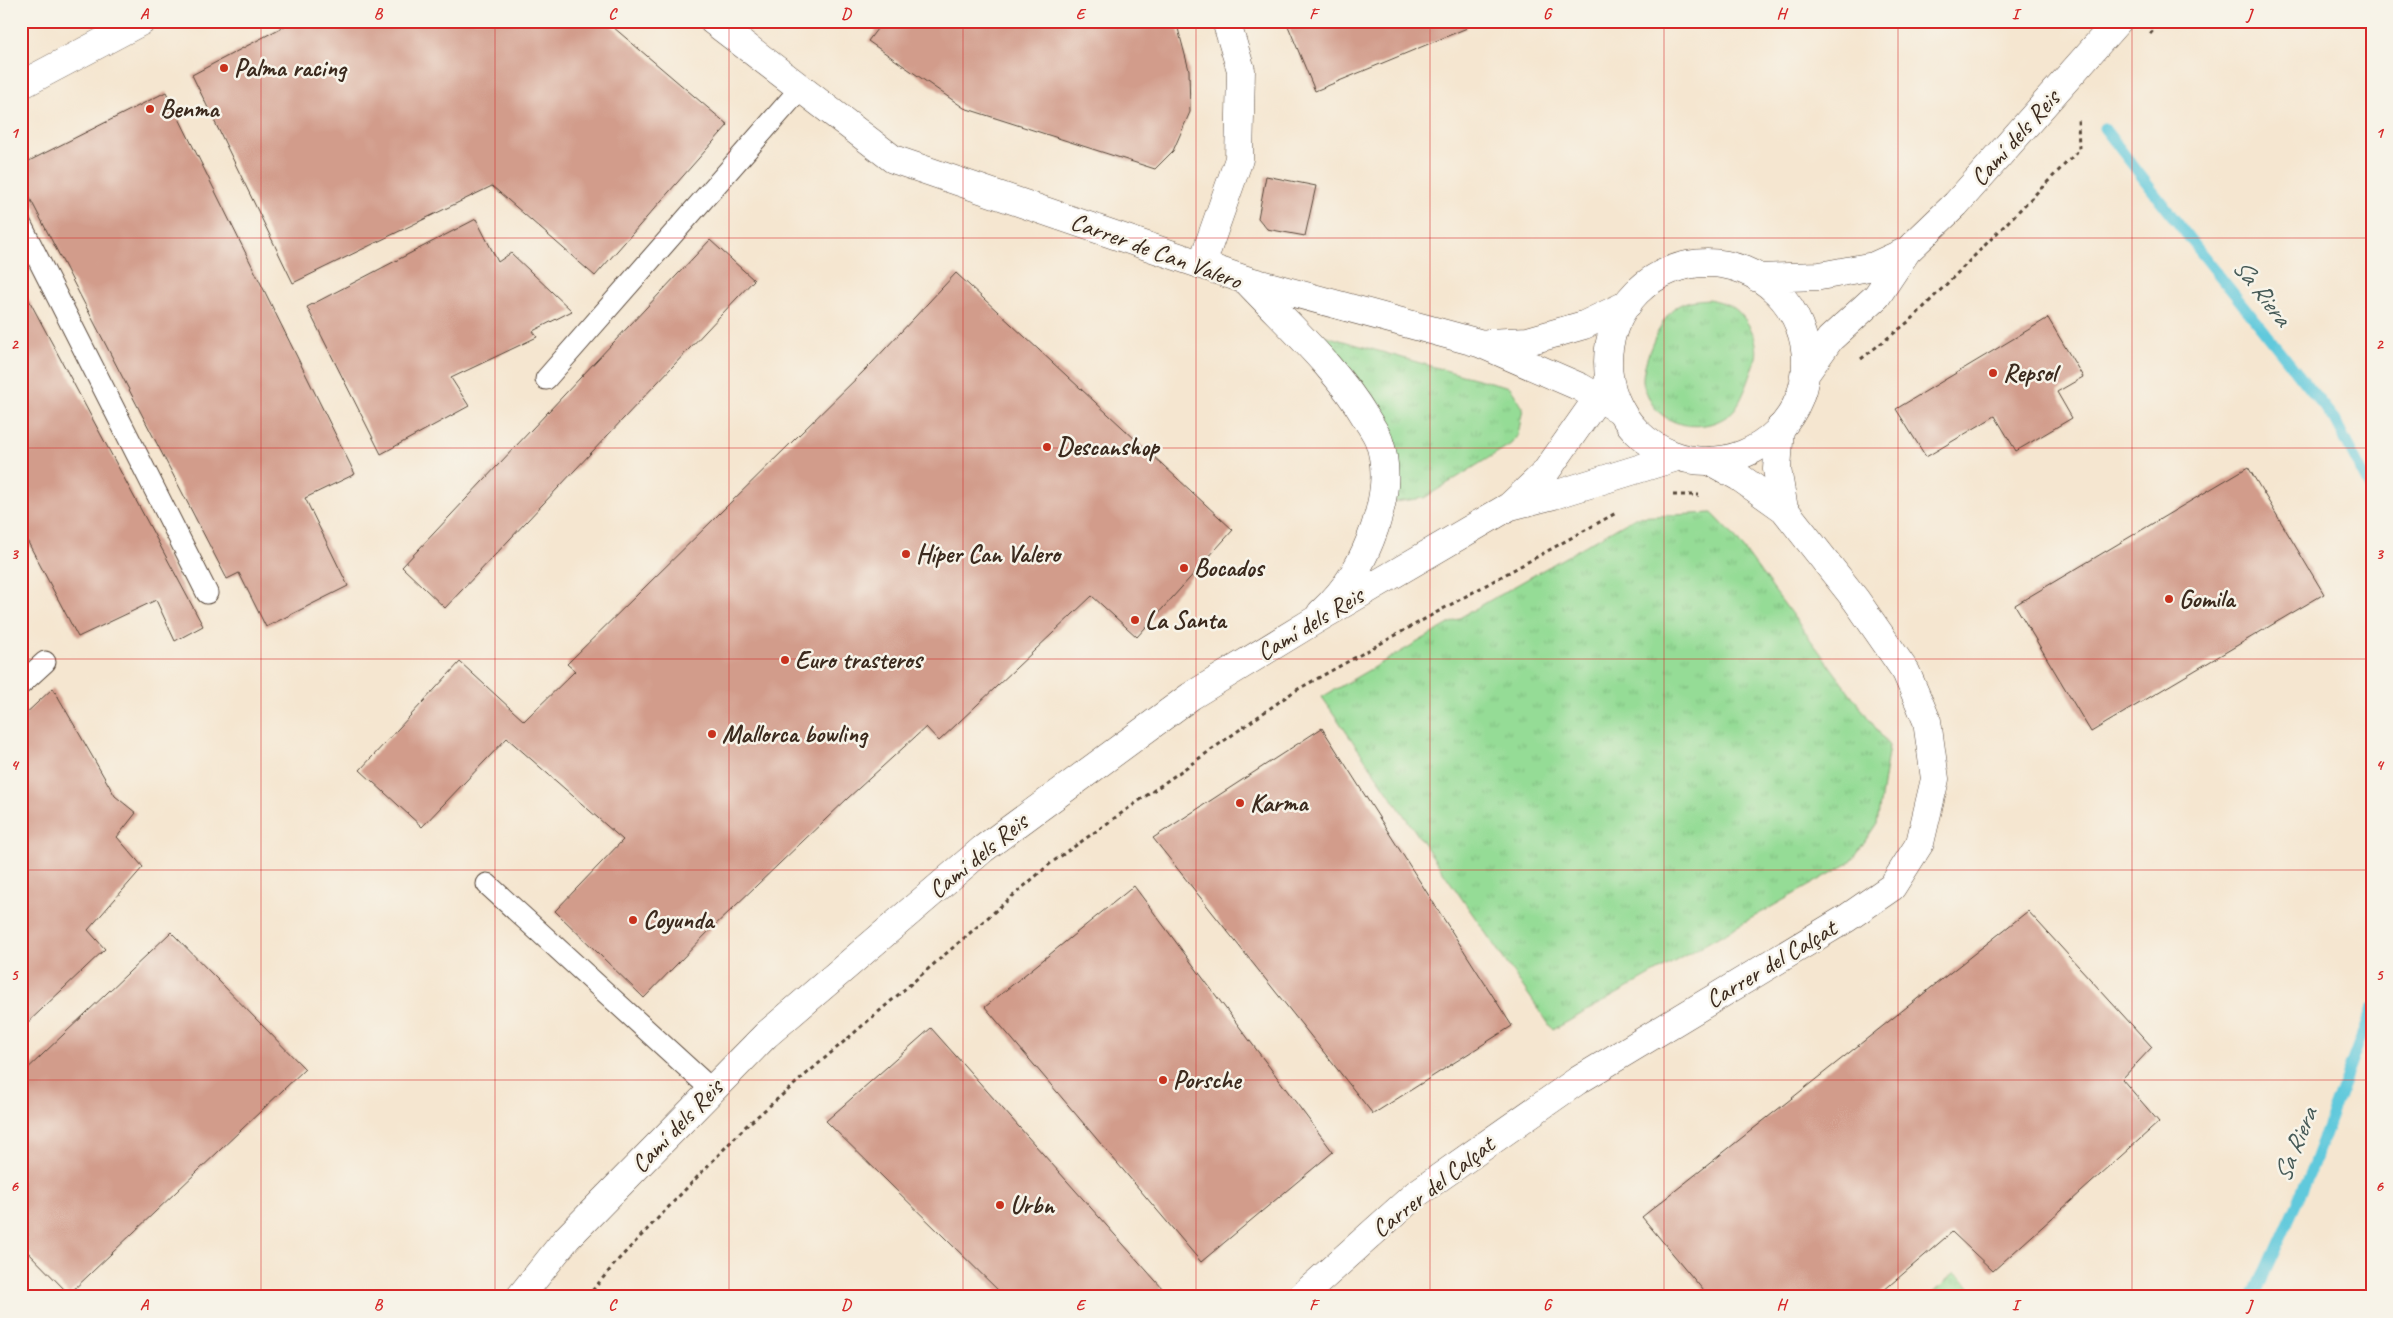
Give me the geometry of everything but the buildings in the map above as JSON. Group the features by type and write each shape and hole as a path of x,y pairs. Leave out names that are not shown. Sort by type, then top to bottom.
{"street":[{"path":"21,85 142,21"},
{"name":"Carrer de Can Valero","path":"713,21 893,159 1246,280 1326,366 1359,406 1379,440 1385,467 1383,500 1360,567 1341,594 1312,622"},
{"path":"1202,264 1239,159 1241,70 1226,21"},
{"name":"Camí dels Reis","path":"1907,251 1956,204 2118,21"},
{"path":"1758,278 1820,276 1874,266 1907,251"},
{"path":"1804,376 1830,339 1877,296 1907,251"},
{"path":"1246,280 1479,343 1609,397 1626,421 1653,446 1685,460 1710,462 1743,455 1769,440 1791,416 1804,386 1805,353 1798,321 1778,292 1758,278 1723,264 1691,264 1660,274 1634,294 1617,321 1610,350 1609,397 1545,473 1510,506"},
{"path":"1479,343 1528,341 1584,325 1628,304"},
{"path":"1780,428 1777,469 1784,509"},
{"path":"1510,506 1554,495 1677,457"},
{"path":"1710,462 1739,476 1784,509"},
{"name":"Camí dels Reis","path":"520,1297 566,1238 766,1035 983,849 1191,696 1312,622 1510,506"},
{"name":"Carrer del Calçat","path":"1301,1297 1416,1194 1576,1081 1847,918 1892,888 1920,843 1935,779 1927,721 1906,672 1856,600 1784,509"}],"lane":[{"path":"546,379 801,88"},
{"path":"21,225 207,593"},
{"path":"21,684 45,662"},
{"path":"487,884 712,1090"}],"path":[{"path":"1860,360 1912,319 2079,150"},
{"path":"1668,495 1704,495"},
{"path":"587,1297 618,1260 745,1128 1051,863 1293,692 1625,508"}],"green space":[{"path":"1709,299 1731,306 1742,315 1754,336 1757,351 1749,380 1737,406 1731,413 1721,420 1709,424 1685,425 1673,421 1654,407 1644,387 1644,373 1653,341 1670,313 1684,303"},
{"path":"1312,332 1510,387 1523,408 1518,435 1511,444 1424,498 1395,502"},
{"path":"1712,513 1734,536 1889,746 1877,823 1851,862 1553,1030 1322,697 1635,517"},
{"path":"1955,1273 1982,1297 1929,1297"}],"waterway":[{"name":"Sa Riera","path":"2104,128 2335,420 2372,492"},
{"name":"Sa Riera","path":"2254,1297 2310,1173 2372,1008"}],"place":[{"name":"Palma racing","path":"224,68"},
{"name":"Benma","path":"150,109"},
{"name":"Repsol","path":"1993,373"},
{"name":"Descanshop","path":"1047,447"},
{"name":"Híper Can Valero","path":"906,554"},
{"name":"Bocados","path":"1184,568"},
{"name":"Gomila","path":"2169,599"},
{"name":"La Santa","path":"1135,620"},
{"name":"Euro trasteros","path":"785,660"},
{"name":"Mallorca bowling","path":"712,734"},
{"name":"Karma","path":"1240,803"},
{"name":"Coyunda","path":"633,920"},
{"name":"Porsche","path":"1163,1080"},
{"name":"Urbn","path":"1000,1205"}]}
